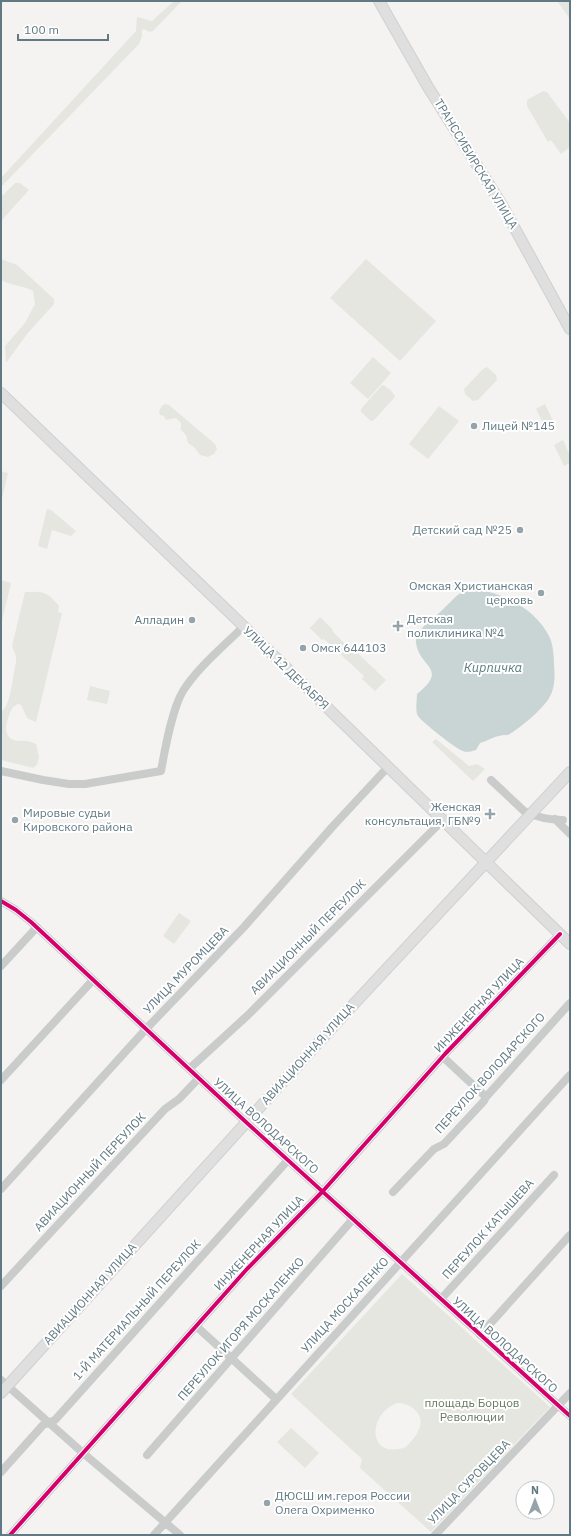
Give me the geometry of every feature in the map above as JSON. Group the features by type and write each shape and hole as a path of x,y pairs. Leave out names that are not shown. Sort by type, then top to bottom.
{"main road":[{"name":"ТРАНССИБИРСКАЯ УЛИЦА","path":"379,1 428,86 502,205 570,329"},
{"name":"УЛИЦА 12 ДЕКАБРЯ","path":"1,393 567,939"},
{"name":"АВИАЦИОННАЯ УЛИЦА","path":"3,1386 247,1123 339,1020 570,772"}],"street":[{"path":"1,770 43,780 74,784 161,771 177,704 183,691 208,662 244,626"},
{"name":"УЛИЦА МУРОМЦЕВА","path":"1,1189 146,1029 244,927 334,825 388,767"},
{"path":"491,780 524,811 530,814 559,819 570,834"},
{"name":"АВИАЦИОННЫЙ ПЕРЕУЛОК","path":"189,1069 248,1015 442,820"},
{"name":"УЛИЦА ВОЛОДАРСКОГО","path":"1,901 16,910 37,927 247,1123 570,1416"},
{"path":"1,966 37,927"},
{"name":"ИНЖЕНЕРНАЯ УЛИЦА","path":"10,1535 247,1269 322,1191 443,1057 567,939"},
{"path":"1,1080 93,980"},
{"name":"ПЕРЕУЛОК ВОЛОДАРСКОГО","path":"393,1192 434,1149 444,1144 484,1101 570,1002"},
{"path":"443,1057 486,1097"},
{"name":"УЛИЦА МОСКАЛЕНКО","path":"154,1535 570,1074"},
{"name":"АВИАЦИОННЫЙ ПЕРЕУЛОК","path":"1,1286 165,1109 179,1099 199,1078"},
{"name":"1-Й МАТЕРИАЛЬНЫЙ ПЕРЕУЛОК","path":"1,1472 44,1425 55,1420 288,1160"},
{"name":"ПЕРЕУЛОК КАТЫШЕВА","path":"441,1299 554,1175"},
{"name":"ПЕРЕУЛОК ИГОРЯ МОСКАЛЕНКО","path":"147,1455 353,1219"},
{"path":"480,1335 570,1235"},
{"path":"196,1326 276,1399"},
{"path":"3,1386 49,1423 180,1535"},
{"name":"УЛИЦА СУРОВЦЕВА","path":"436,1534 570,1393"}],"green space":[{"path":"174,1 182,1 153,31 149,32 144,29 142,30 142,36 139,44 1,187 1,178 136,31 137,17 152,21"},
{"path":"557,1 570,1 570,19"},
{"path":"543,91 547,92 570,123 570,147 561,154 551,140 548,142 527,106 527,100"},
{"path":"15,183 20,183 29,190 1,221 1,197"},
{"path":"1,259 17,265 54,299 54,304 27,334 6,363 5,346 25,323 35,304 33,291 1,280"},
{"path":"366,259 436,321 400,361 330,298"},
{"path":"373,357 391,373 368,399 350,383"},
{"path":"487,367 496,375 497,380 478,400 473,401 465,394 464,389 483,369"},
{"path":"382,385 390,390 395,397 374,420 371,421 361,412 361,409"},
{"path":"165,404 169,405 215,444 217,449 214,454 208,457 200,455 195,448 188,443 186,435 181,430 181,423 176,418 166,420 164,416 160,415 159,411"},
{"path":"545,404 556,427 547,431 536,409"},
{"path":"439,406 459,421 428,459 409,444"},
{"path":"563,440 570,456 570,463 564,466 554,445"},
{"path":"1,471 8,473 1,503"},
{"path":"47,509 51,510 76,531 71,536 52,530 47,549 38,546"},
{"path":"1,580 11,583 1,625"},
{"path":"25,592 41,592 48,595 59,606 58,612 62,613 36,722 27,718 21,705 18,704 13,707 6,725 7,734 10,738 16,741 28,741 36,744 39,757 37,765 33,768 1,760 1,712 7,703 11,689 16,662 16,656 12,646"},
{"path":"320,617 347,646 349,645 386,680 375,691 362,679 364,676 310,628"},
{"path":"90,686 110,691 107,704 87,700"},
{"path":"436,739 469,766 477,764 485,769 473,781 432,742"},
{"path":"179,913 191,921 174,944 163,936"},
{"name":"площадь Борцов Революции","path":"402,1274 550,1407 431,1532 360,1468 362,1459 291,1394","holes":["397,1403 402,1403 412,1407 419,1414 421,1424 418,1432 406,1447 393,1450 384,1448 378,1442 376,1426 380,1417 387,1409"]},
{"path":"291,1428 319,1453 305,1468 277,1442"}],"water":[{"name":"Кирпичка","path":"466,589 491,592 515,602 526,609 544,627 550,638 554,655 554,682 551,694 542,708 508,735 497,736 480,743 476,750 468,752 459,749 432,729 418,716 416,708 417,694 427,685 432,673 418,650 416,641 417,636 426,624"}],"cycle path":[{"path":"1,901 16,910 31,922 247,1123 570,1416"},
{"path":"10,1535 247,1269 323,1191 445,1054 560,934"}],"place":[{"name":"Лицей №145","path":"474,426"},
{"name":"Детский сад №25","path":"520,530"},
{"name":"Омская Христианская церковь","path":"541,593"},
{"name":"Алладин","path":"192,620"},
{"name":"Детская поликлиника №4","path":"398,626"},
{"name":"Омск 644103","path":"303,648"},
{"name":"Женская консультация, ГБ№9","path":"490,814"},
{"name":"Мировые судьи Кировского района","path":"15,820"},
{"name":"ДЮСШ им.героя России Олега Охрименко","path":"267,1503"}]}
